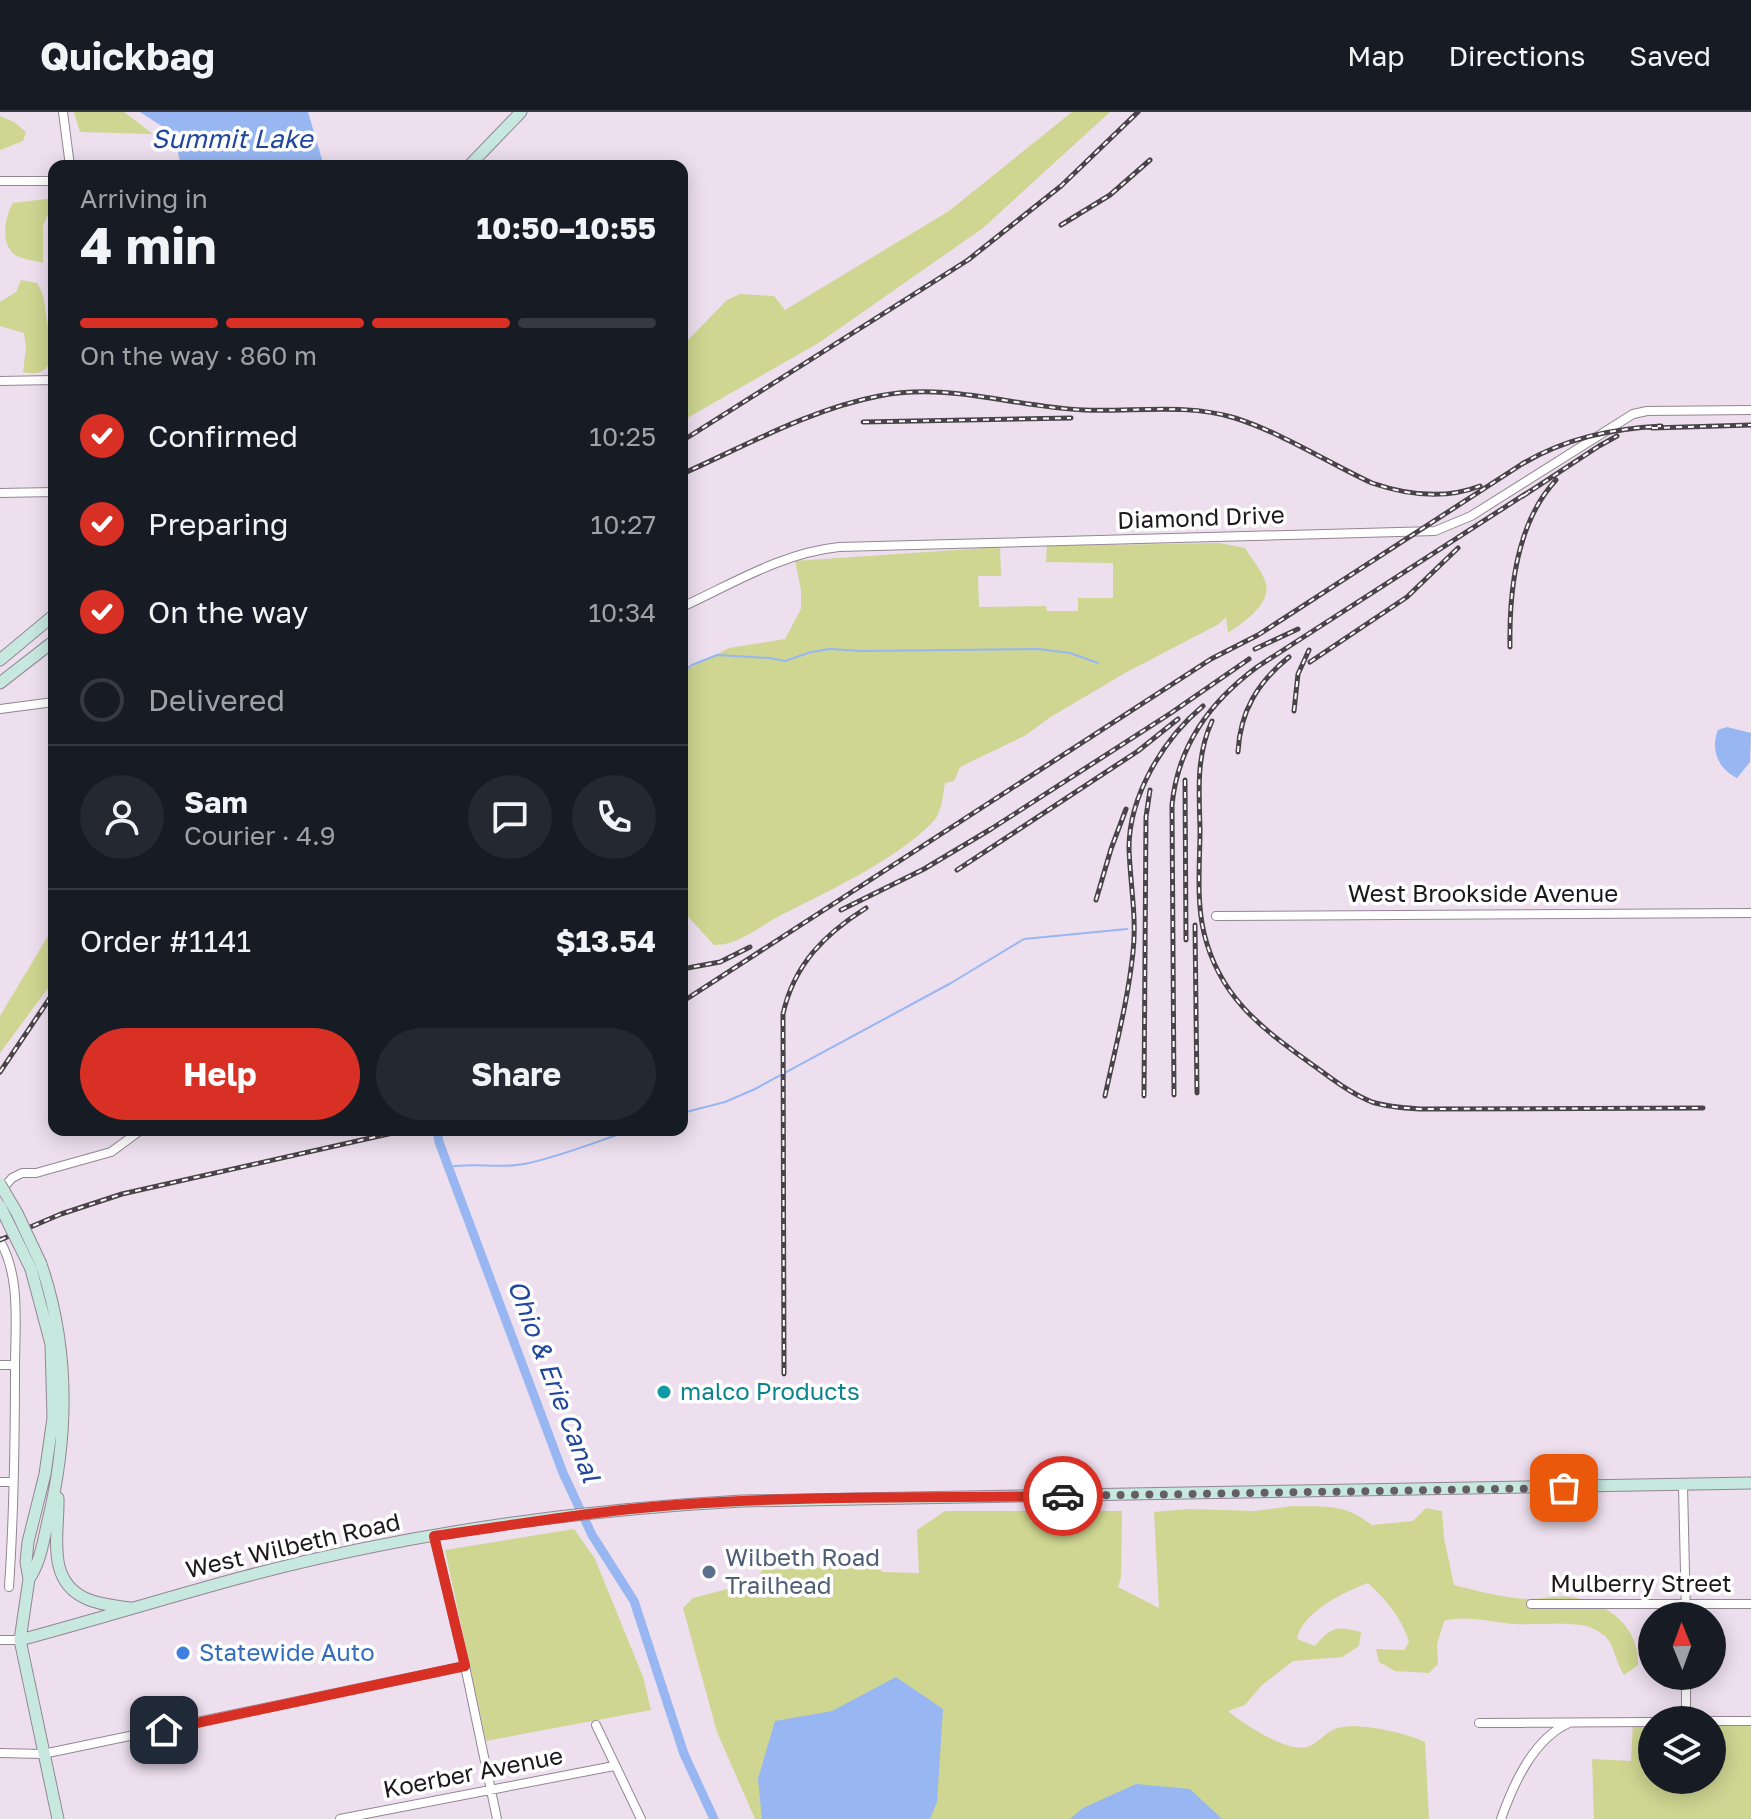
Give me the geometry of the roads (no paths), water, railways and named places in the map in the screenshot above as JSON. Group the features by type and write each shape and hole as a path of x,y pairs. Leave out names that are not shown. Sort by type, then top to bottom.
{"main road":[{"path":"474,160 515,114"},
{"path":"0,660 48,620"},
{"path":"0,683 48,646"},
{"path":"0,1184 17,1213 58,1322 64,1375 57,1484 56,1551 60,1572 76,1593 86,1599 135,1609"},
{"path":"0,1206 36,1267 48,1331 54,1390 49,1457 28,1542 26,1562 29,1579 20,1640 58,1819"},
{"name":"West Wilbeth Road","path":"20,1640 244,1577 434,1536 608,1511 742,1501 1751,1483"},
{"path":"29,1579 38,1565 57,1484"}],"street":[{"path":"63,112 69,160"},
{"path":"0,181 48,181"},
{"path":"0,381 48,380"},
{"name":"Diamond Drive","path":"688,604 785,558 839,547 1435,531 1471,516 1625,417 1647,411 1751,410"},
{"path":"0,493 48,492"},
{"path":"0,709 48,703"},
{"name":"West Brookside Avenue","path":"1216,916 1751,913"},
{"path":"0,1192 12,1178 22,1173 36,1173 111,1152 133,1136"},
{"path":"0,1241 12,1272 15,1365 16,1466 9,1587"},
{"path":"0,1365 15,1365"},
{"path":"0,1482 13,1482"},
{"path":"1683,1486 1686,1602"},
{"path":"434,1536 497,1819"},
{"name":"Mulberry Street","path":"1531,1604 1638,1604"},
{"name":"Mulberry Street","path":"1726,1604 1751,1604"},
{"name":"West Wilbeth Road","path":"0,1640 20,1640"},
{"path":"0,1753 43,1754 465,1666"},
{"path":"1501,1819 1514,1787 1535,1753 1558,1729 1581,1721"},
{"path":"1726,1721 1751,1721"},
{"path":"1479,1723 1638,1722"},
{"path":"596,1725 641,1819"},
{"name":"Koerber Avenue","path":"340,1819 614,1766"}],"water":[{"name":"Summit Lake","path":"140,112 308,112 322,160 180,160 174,134"},
{"path":"1727,727 1751,733 1750,762 1737,778 1725,769 1715,751 1718,730"},
{"path":"896,1677 943,1709 937,1802 930,1819 762,1819 758,1779 775,1721 832,1711"},
{"path":"1136,1784 1190,1789 1222,1819 1070,1819 1083,1808"}],"waterway":[{"path":"688,668 717,655 785,661 830,649 1039,649 1070,653 1098,663"},
{"path":"688,1111 725,1102 755,1089 951,983 1024,939 1127,929"},
{"name":"Ohio & Erie Canal","path":"438,1136 563,1473 592,1535 634,1601 684,1754 714,1819"},
{"path":"449,1167 524,1164 615,1136"}],"railway":[{"path":"688,437 968,260 1061,186 1138,112"},
{"path":"1061,225 1110,195 1150,160"},
{"path":"688,471 828,410 879,396 931,392 1084,410 1179,409 1216,413 1270,432 1385,487 1412,493 1439,494 1480,486"},
{"path":"863,422 1071,418"},
{"path":"1652,428 1751,425"},
{"path":"688,998 1211,659 1258,635 1522,464 1589,436 1661,426"},
{"path":"1523,496 1617,436"},
{"path":"1510,647 1511,603 1524,537 1542,497 1556,480"},
{"path":"1174,1095 1172,805 1181,763 1199,727 1225,695 1257,667 1530,491"},
{"path":"1310,662 1407,597 1458,548"},
{"path":"1255,649 1298,629"},
{"path":"1294,711 1298,674 1309,650"},
{"path":"1238,752 1242,723 1253,698 1268,677 1289,657"},
{"path":"841,910 924,869 991,829 1249,659"},
{"path":"1105,1096 1125,1007 1133,952 1134,913 1129,848 1135,809 1162,752 1188,719 1203,706"},
{"path":"957,870 1138,751 1178,719"},
{"path":"1212,721 1203,747 1200,774 1199,895 1204,933 1220,975 1231,992 1274,1036 1348,1089 1372,1102 1390,1106 1420,1109 1703,1108"},
{"path":"1185,780 1186,940"},
{"path":"1144,1096 1146,817 1150,790"},
{"path":"1096,900 1126,809"},
{"path":"784,1374 783,1014 795,980 813,952 837,928 866,908"},
{"path":"1195,925 1197,1093"},
{"path":"688,968 720,962 750,947"},
{"path":"0,1072 48,1001"},
{"path":"0,1240 61,1214 122,1194 379,1136"}],"place":[{"name":"malco Products","path":"664,1392"},
{"name":"Wilbeth Road Trailhead","path":"709,1572"},
{"name":"Statewide Auto","path":"183,1653"}]}
